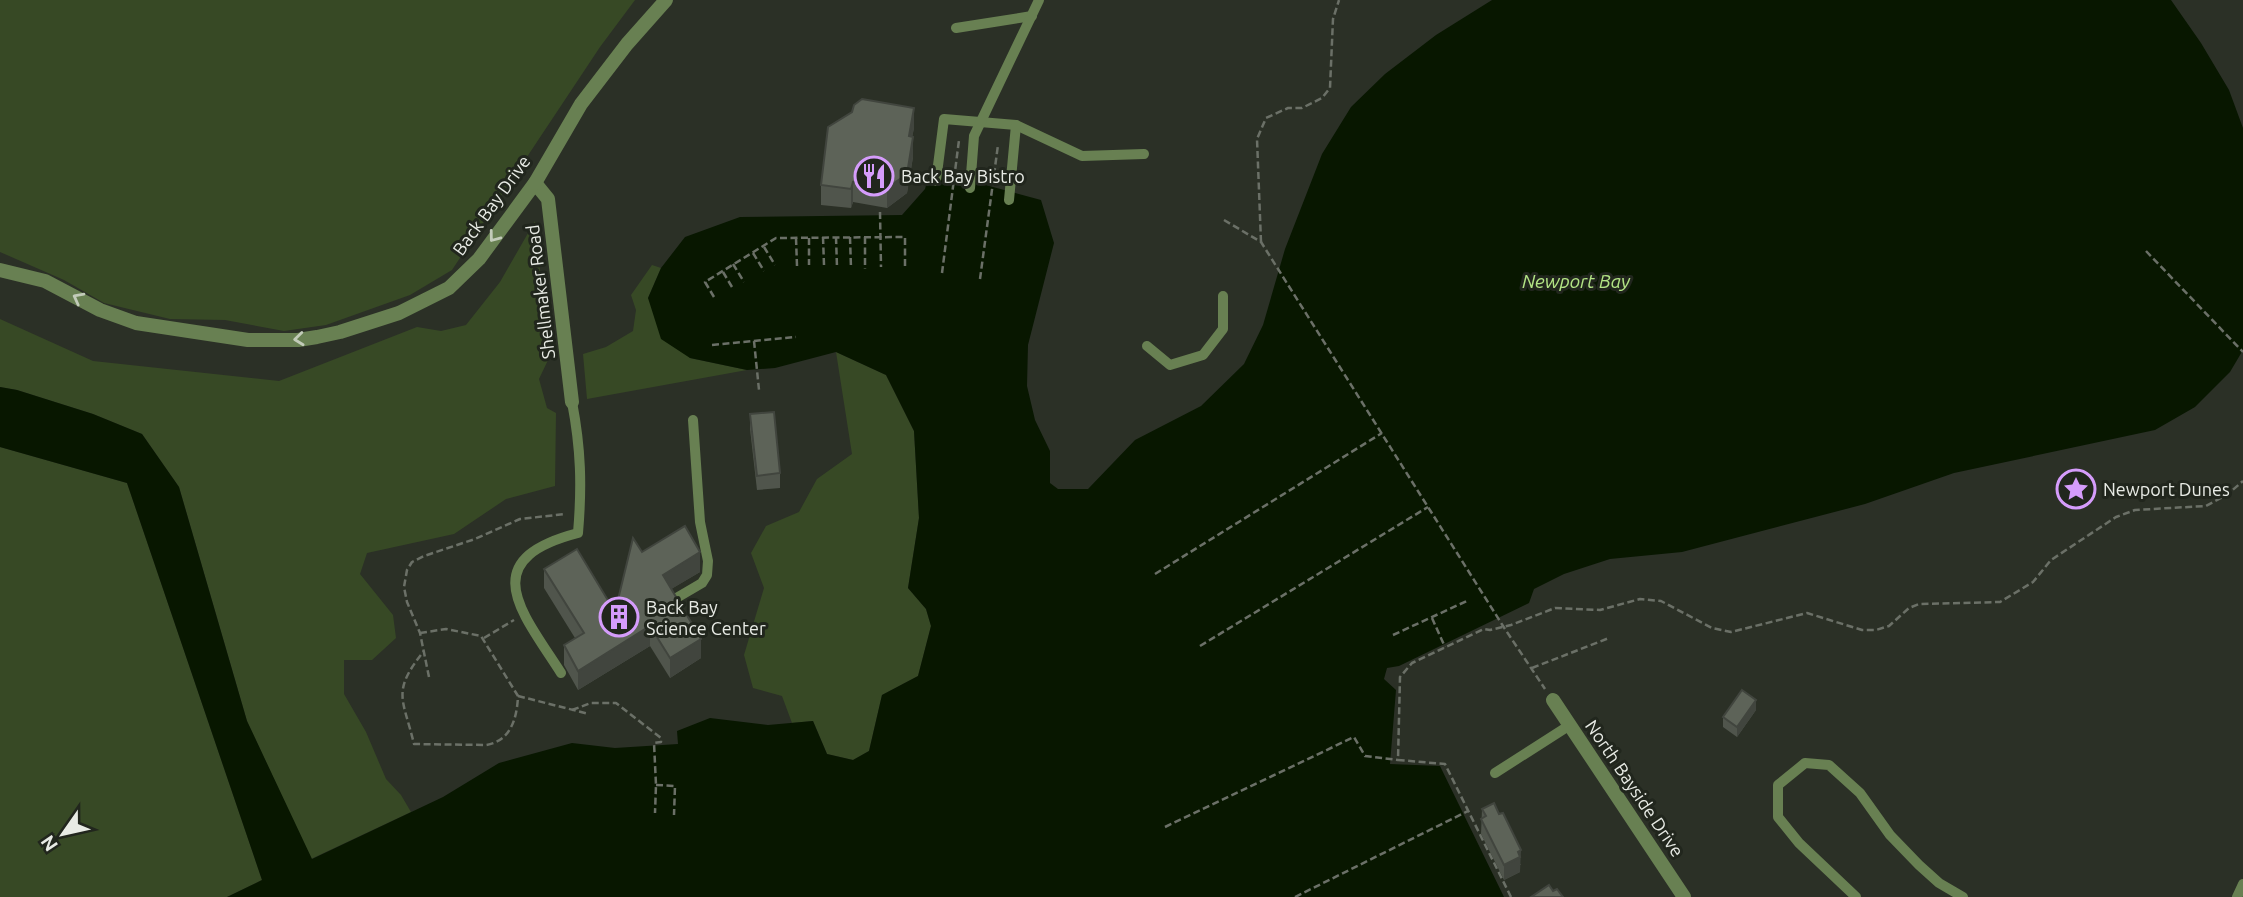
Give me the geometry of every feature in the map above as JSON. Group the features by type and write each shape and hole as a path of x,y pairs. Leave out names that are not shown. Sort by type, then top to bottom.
{"street":[{"name":"Back Bay Drive","path":"0,270 45,281 100,310 136,323 248,340 317,337 399,313 449,288 478,259 535,183 581,104 627,44 666,0"},
{"name":"Shellmaker Road","path":"535,183 548,199 572,402"},
{"name":"North Bayside Drive","path":"1553,700 1684,897"}],"lane":[{"path":"970,188 974,136 1040,0"},
{"path":"956,28 1032,16"},
{"path":"936,181 944,119 1016,125 1082,156 1144,154"},
{"path":"1009,200 1016,125"},
{"path":"1147,346 1170,365 1203,355 1223,329 1223,296"},
{"path":"562,673 523,614 514,587 515,577 527,555 558,539 578,533 582,485 572,402"},
{"path":"673,600 702,583 707,575 708,561 700,522 693,420"},
{"path":"1495,773 1570,725"},
{"path":"1856,897 1799,843 1778,817 1779,785 1805,763 1829,765 1860,793 1890,835 1919,866 1939,883 1963,897"},
{"path":"2236,897 2243,884"}],"path":[{"path":"1339,0 1333,19 1330,88 1322,98 1302,108 1288,108 1266,118 1257,139 1261,242 1503,626 1553,700"},
{"path":"942,273 959,140"},
{"path":"980,279 998,145"},
{"path":"880,212 881,267"},
{"path":"1224,220 1261,242"},
{"path":"823,237 824,265"},
{"path":"836,237 837,267"},
{"path":"850,237 851,268"},
{"path":"865,237 865,269"},
{"path":"714,297 705,282 776,238 905,237 905,269"},
{"path":"796,238 797,266"},
{"path":"809,238 809,265"},
{"path":"763,246 775,265"},
{"path":"2146,251 2243,352"},
{"path":"752,252 764,271"},
{"path":"733,264 744,282"},
{"path":"722,271 732,287"},
{"path":"712,345 796,337"},
{"path":"754,341 759,390"},
{"path":"1155,574 1382,433"},
{"path":"1398,760 1400,677 1412,663 1484,629 1490,631 1511,625 1555,608 1600,610 1640,599 1661,601 1712,628 1731,632 1807,613 1862,630 1876,630 1889,626 1909,608 1919,604 2000,602 2033,582 2052,560 2116,517 2136,510 2206,506 2228,494 2243,481"},
{"path":"1200,646 1428,507"},
{"path":"429,677 420,632 407,602 404,587 407,570 412,562 520,519 580,513"},
{"path":"1393,635 1469,600"},
{"path":"483,638 523,614"},
{"path":"1432,617 1445,647"},
{"path":"420,632 446,629 479,635 519,696 589,714"},
{"path":"1532,668 1609,638"},
{"path":"424,651 403,681 401,691 414,744 494,744 508,733 513,725 519,696"},
{"path":"572,710 591,703 616,703 661,738 662,742 654,743 655,813"},
{"path":"1165,827 1354,737 1365,756 1444,764 1511,897"},
{"path":"656,785 675,786 674,815"},
{"path":"1294,897 1468,811"}],"green space":[{"path":"0,0 635,0 600,47 452,270 410,295 326,325 284,331 225,320 170,319 104,303 64,280 0,252"},
{"path":"535,221 549,358 539,379 547,408 556,413 555,486 506,499 454,534 367,553 360,574 393,615 396,638 372,660 344,660 344,694 366,732 386,779 401,795 411,812 311,859 247,721 179,487 142,434 93,414 0,387 0,319 93,361 279,381 417,327 441,331 466,325 500,282"},
{"path":"652,265 661,268 648,298 690,358 747,370 587,399 583,354 606,347 633,331 636,310 631,295"},
{"path":"836,352 886,375 914,431 919,518 908,588 926,609 931,626 918,676 882,695 869,751 853,760 827,754 813,721 792,723 782,696 753,688 744,655 764,588 751,553 766,526 799,512 817,479 852,454"},
{"path":"0,447 127,483 262,880 227,897 0,897"}],"water":[{"name":"Newport Bay","path":"1492,0 2171,0 2229,90 2243,128 2243,350 2230,372 2195,407 2155,430 1954,473 1865,504 1682,552 1610,559 1564,574 1534,589 1529,603 1399,666 1387,668 1384,679 1396,690 1390,764 1440,766 1504,897 227,897 262,880 127,483 0,447 0,387 93,414 142,434 179,487 247,721 312,859 443,797 499,763 572,743 615,748 678,744 677,731 710,718 768,725 813,721 827,754 853,760 869,751 882,695 918,676 931,626 926,609 908,588 919,518 914,431 886,375 836,352 775,368 747,370 690,358 661,339 648,298 661,268 685,237 740,217 902,215 925,189 930,170 1041,200 1054,243 1028,345 1027,386 1035,420 1050,451 1050,483 1058,489 1088,489 1135,440 1201,406 1244,364 1263,325 1285,249 1322,154 1351,107 1385,74 1436,35"}],"building":[{"path":"862,99 914,108 907,174 887,188 853,182 851,189 821,185 828,127 852,112 854,105"},
{"path":"774,412 780,473 757,476 750,414"},
{"name":"Back Bay Science Center","path":"685,526 700,552 663,575 701,639 670,658 650,626 578,671 564,645 584,633 544,569 577,549 615,612 633,538 642,552"},
{"path":"1742,690 1756,700 1737,727 1723,717"},
{"path":"1494,803 1499,814 1503,813 1521,850 1518,852 1520,857 1504,865 1481,819 1486,816 1482,809"},
{"path":"1549,885 1553,891 1557,889 1563,897 1531,897"}],"place":[{"name":"Back Bay Bistro","path":"874,176"},
{"name":"Newport Dunes","path":"2076,489"},
{"name":"Back Bay Science Center","path":"619,617"}]}
